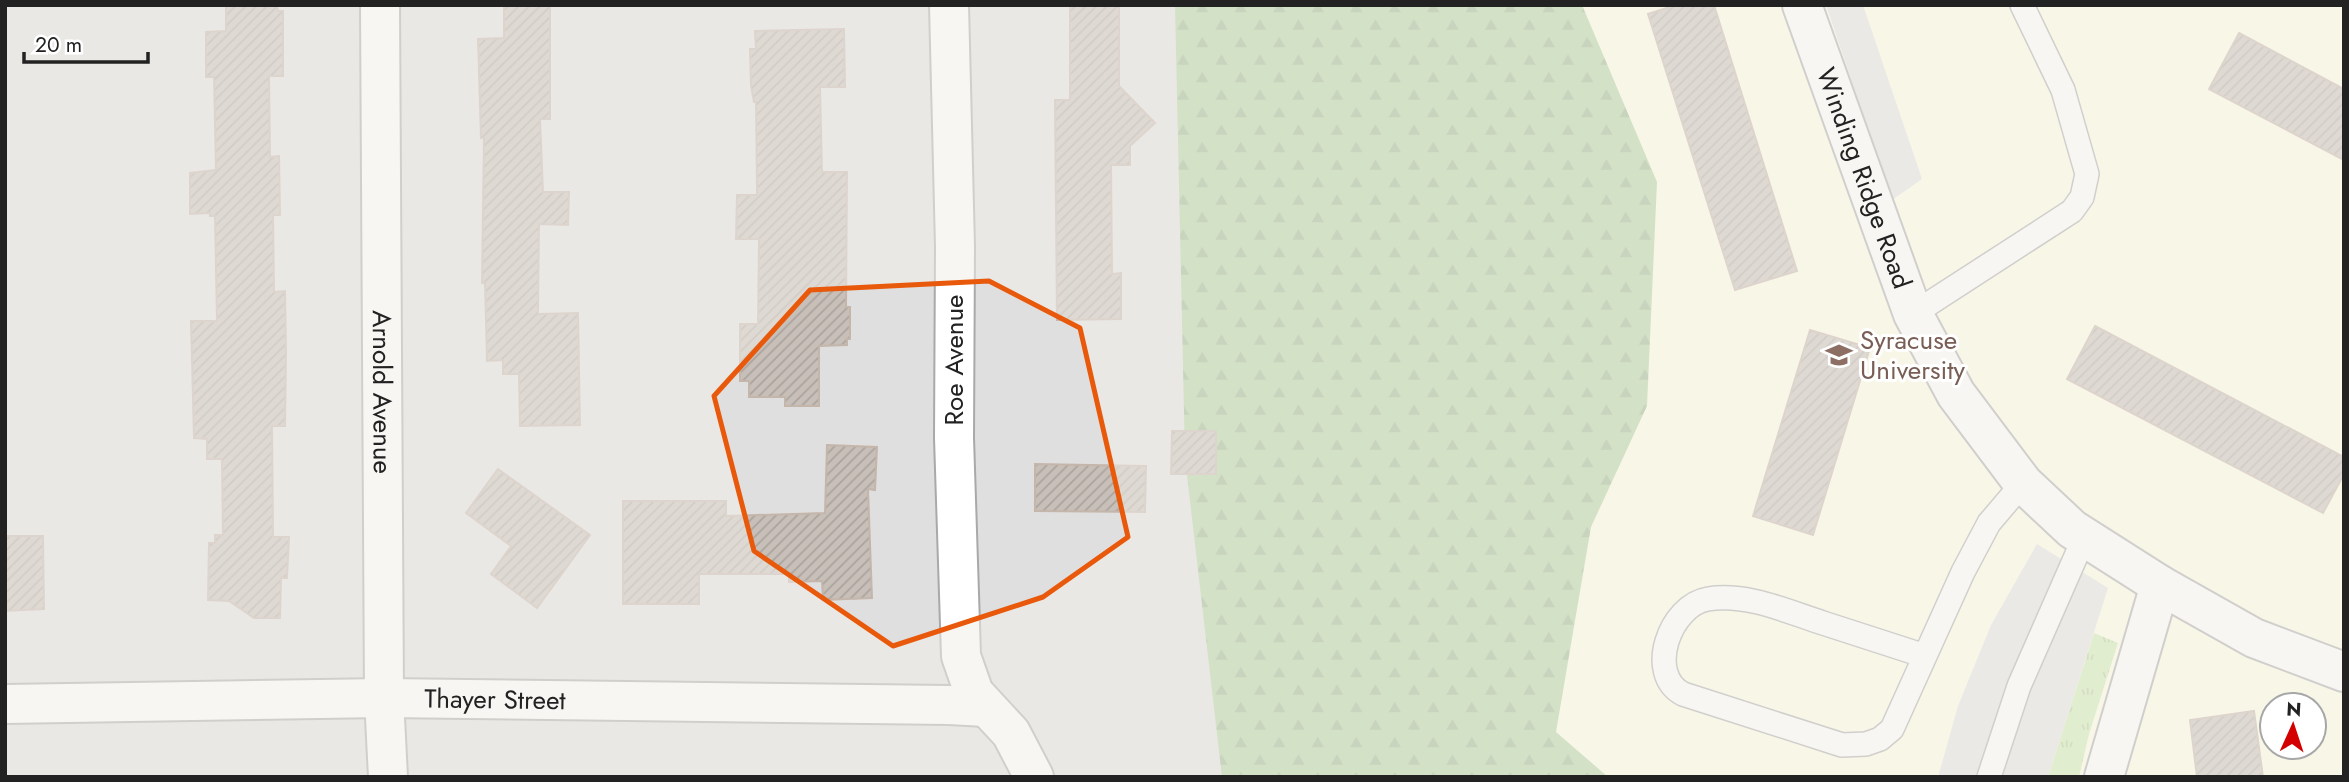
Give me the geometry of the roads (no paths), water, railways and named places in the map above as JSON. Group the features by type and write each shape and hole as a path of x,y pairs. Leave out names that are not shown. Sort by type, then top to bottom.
{"street":[{"name":"Arnold Avenue","path":"380,5 384,698 388,777"},
{"name":"Roe Avenue","path":"949,5 955,247 954,438 961,656 974,693 1011,733 1034,777"},
{"name":"Winding Ridge Road","path":"1802,5 1913,314 1956,394 2023,483 2084,538 2160,586 2255,638 2344,672"},
{"path":"2104,777 2160,586"},
{"name":"Thayer Street","path":"5,704 384,698 986,707"}],"lane":[{"path":"1913,314 2072,212 2082,197 2087,174 2063,90 2022,5"},
{"path":"1925,656 1772,606 1741,599 1707,599 1695,603 1678,618 1665,648 1664,668 1669,682 1675,690 1684,695 1842,745 1866,744 1880,740 1892,729 1963,572 1989,523 2023,483"},
{"path":"1989,777 2019,686 2084,538"}],"place":[{"name":"Syracuse University","path":"1839,355"}]}
